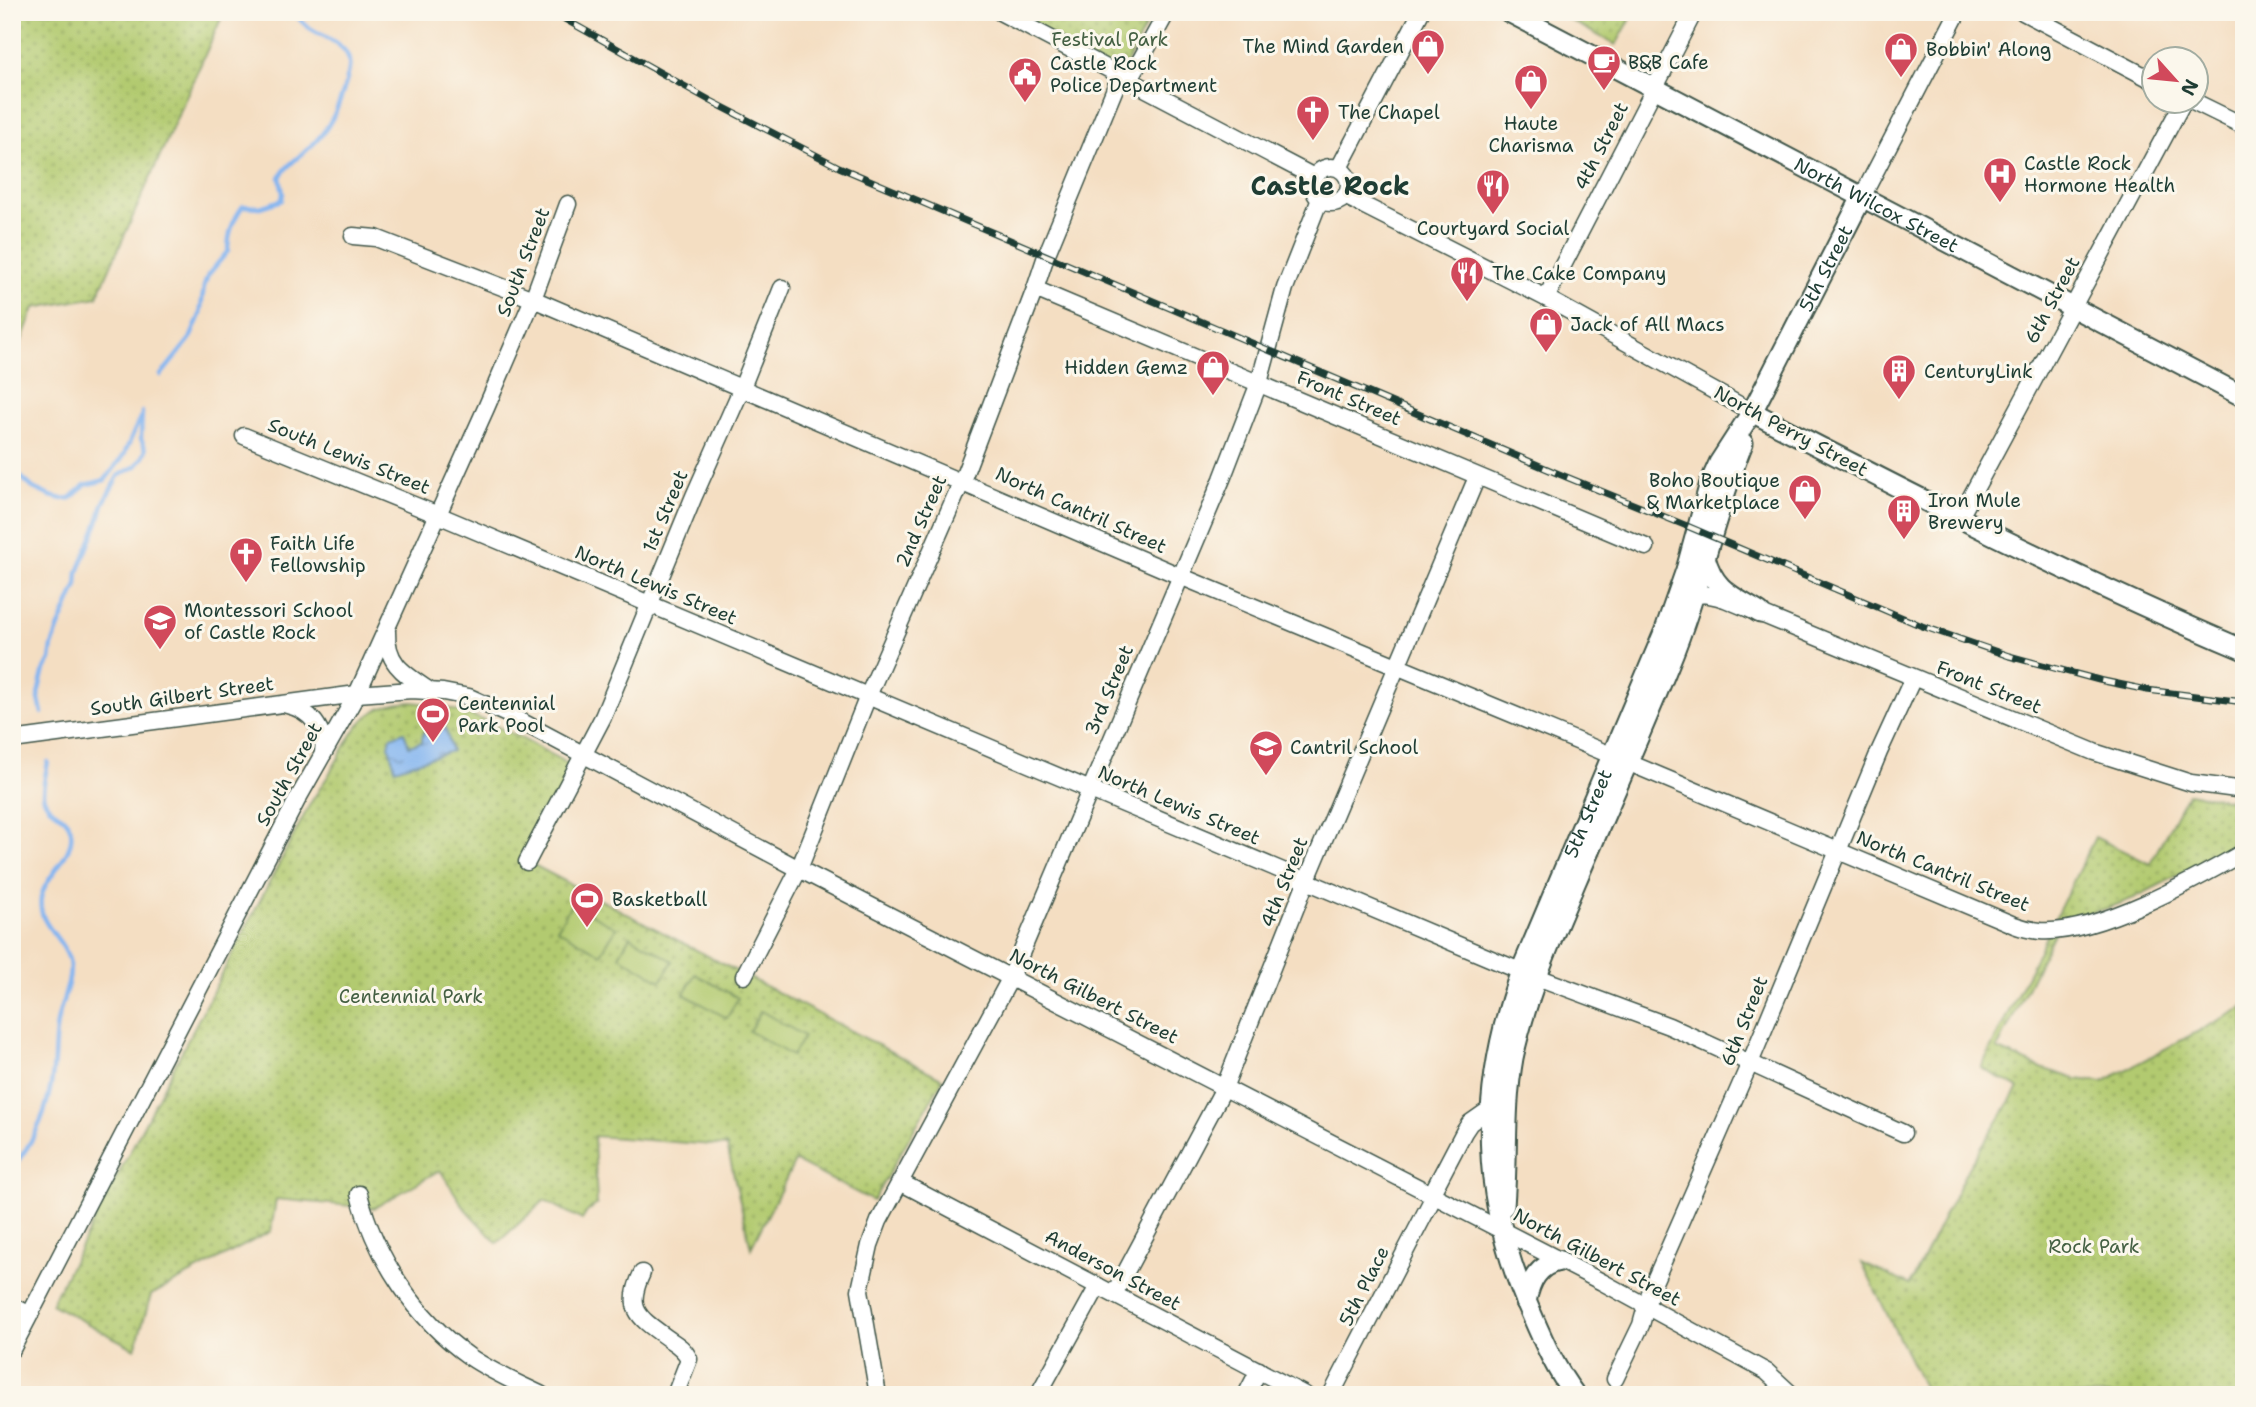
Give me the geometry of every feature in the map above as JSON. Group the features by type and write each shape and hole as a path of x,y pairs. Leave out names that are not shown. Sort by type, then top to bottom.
{"main road":[{"name":"North Wilcox Street","path":"1509,12 2244,397"},
{"name":"5th Street","path":"1670,638 1710,483 1719,463 1752,412 1862,197"},
{"name":"5th Street","path":"1575,1395 1549,1354 1526,1302 1503,1231 1491,1172 1490,1109 1501,1039 1670,638 1694,595 1727,482 1752,412"},
{"name":"North Perry Street","path":"1752,412 1959,519 2126,599 2244,650"},
{"path":"1705,557 1709,573 1717,583 1760,613"},
{"name":"5th Street","path":"1503,1231 1509,1088 1529,974"},
{"path":"1526,1302 1535,1275 1547,1265 1560,1261"}],"street":[{"path":"1000,12 1314,177"},
{"name":"2nd Street","path":"744,976 799,869 868,696 962,481 1046,256 1125,78 1167,12"},
{"path":"1339,168 1421,12"},
{"name":"4th Street","path":"1546,298 1694,12"},
{"name":"5th Street","path":"1862,197 1958,12"},
{"path":"2023,12 2140,74"},
{"path":"2210,109 2244,126"},
{"name":"6th Street","path":"1959,519 2175,116"},
{"path":"1322,168 1339,168 1349,182 1345,196 1332,203 1320,199 1313,189 1314,177 1322,168"},
{"name":"North Perry Street","path":"1345,196 1546,298 1752,412"},
{"name":"3rd Street","path":"878,1395 860,1290 878,1221 1011,977 1222,479 1259,383 1285,288 1320,199"},
{"name":"South Street","path":"12,1349 292,810 357,694 533,299 568,204"},
{"name":"North Cantril Street","path":"353,236 376,238 533,299 1180,576 2014,925 2042,931 2070,928 2100,920 2158,897 2244,852"},
{"name":"1st Street","path":"527,862 603,717 782,288"},
{"name":"Front Street","path":"1035,289 1646,547"},
{"name":"South Lewis Street","path":"244,436 438,515"},
{"name":"4th Street","path":"1114,1294 1223,1088 1306,882 1477,477"},
{"name":"North Lewis Street","path":"438,515 1306,882 1529,974 1669,1026 1903,1133"},
{"name":"Front Street","path":"1694,595 1725,598 2061,739 2134,765 2192,783 2244,790"},
{"path":"1670,638 1695,611 1711,599 1725,598"},
{"path":"388,628 387,646 393,661 405,674 429,690"},
{"name":"6th Street","path":"1615,1379 1641,1325 1651,1289 1913,678"},
{"name":"North Gilbert Street","path":"357,694 429,690 469,697 493,707 799,869 1647,1306 1767,1372 1792,1395"},
{"name":"South Gilbert Street","path":"12,740 357,694"},
{"path":"279,704 304,711 316,723 323,741 322,757"},
{"name":"5th Place","path":"1331,1395 1464,1132 1471,1123 1490,1109"},
{"name":"Anderson Street","path":"900,1182 1305,1395"},
{"path":"359,1194 367,1222 383,1256 401,1287 418,1308 450,1342 470,1357 516,1389 541,1395"},
{"path":"642,1273 633,1294 636,1310 648,1323 682,1348 689,1359 675,1395"},
{"path":"1038,1395 1098,1286"},
{"path":"12,1306 29,1314"},
{"path":"1246,1395 1259,1370"}],"green space":[{"path":"12,12 224,12 97,297 34,308 12,366"},
{"name":"Festival Park","path":"1000,12 1153,12 1120,76"},
{"path":"1567,12 1621,12 1631,18 1616,45 1564,17"},
{"name":"Centennial Park","path":"412,702 456,711 498,726 577,769 528,862 943,1079 873,1201 795,1161 751,1248 727,1146 594,1136 597,1204 582,1220 545,1200 497,1243 465,1209 440,1170 374,1208 276,1199 271,1231 151,1295 135,1349 51,1304 311,802 363,720 382,708"},
{"name":"Rock Park","path":"2188,793 2244,802 2244,838 2134,898 2060,921 1997,1049 2038,1067 2076,1079 2103,1082 2244,1007 2244,1395 1927,1395 1862,1263 1910,1285 1968,1168 2019,1088 1981,1068 2095,837 2150,864"},
{"name":"Basketball","path":"572,903 616,928 601,954 557,929"},
{"path":"630,936 673,961 661,981 619,956"},
{"path":"695,974 738,998 727,1018 684,994"},
{"path":"761,1011 804,1036 792,1056 749,1031"}],"water":[{"name":"Centennial Park Pool","path":"444,723 452,751 395,769 389,746 391,737 404,732 409,746 422,742 423,734 428,728"}],"waterway":[{"path":"161,375 190,339 200,315 208,275 228,251 232,227 239,211 243,206 260,207 282,200 280,177 323,133 340,100 349,70 345,51 305,25 295,12"},
{"path":"42,713 38,694 43,673 77,585 78,572 103,504 118,476 136,466 146,449 141,439 142,412"},
{"path":"12,473 50,496 71,498 85,485 105,480 123,457 140,418"},
{"path":"12,1168 28,1146 45,1111 53,1071 57,1024 70,975 66,952 43,916 41,907 41,898 48,881 69,849 71,840 71,831 66,820 48,805 43,794 48,762"}],"railway":[{"path":"552,12 711,101 839,167 1922,626 2009,656 2099,680 2147,690 2244,702"}],"place":[{"name":"The Mind Garden","path":"1428,76"},
{"name":"Bobbin' Along","path":"1901,79"},
{"name":"B&B Cafe","path":"1604,92"},
{"name":"Castle Rock Police Department","path":"1025,104"},
{"name":"Haute Charisma","path":"1531,111"},
{"name":"The Chapel","path":"1313,142"},
{"name":"Castle Rock Hormone Health","path":"2000,204"},
{"name":"Courtyard Social","path":"1493,216"},
{"name":"The Cake Company","path":"1467,303"},
{"name":"Jack of All Macs","path":"1546,354"},
{"name":"Hidden Gemz","path":"1213,397"},
{"name":"CenturyLink","path":"1899,401"},
{"name":"Boho Boutique & Marketplace","path":"1805,521"},
{"name":"Iron Mule Brewery","path":"1904,541"},
{"name":"Faith Life Fellowship","path":"246,584"},
{"name":"Montessori School of Castle Rock","path":"160,651"},
{"name":"Centennial Park Pool","path":"433,744"},
{"name":"Cantril School","path":"1266,777"},
{"name":"Basketball","path":"587,929"}],"district":[{"name":"Castle Rock","path":"1330,185"}]}
